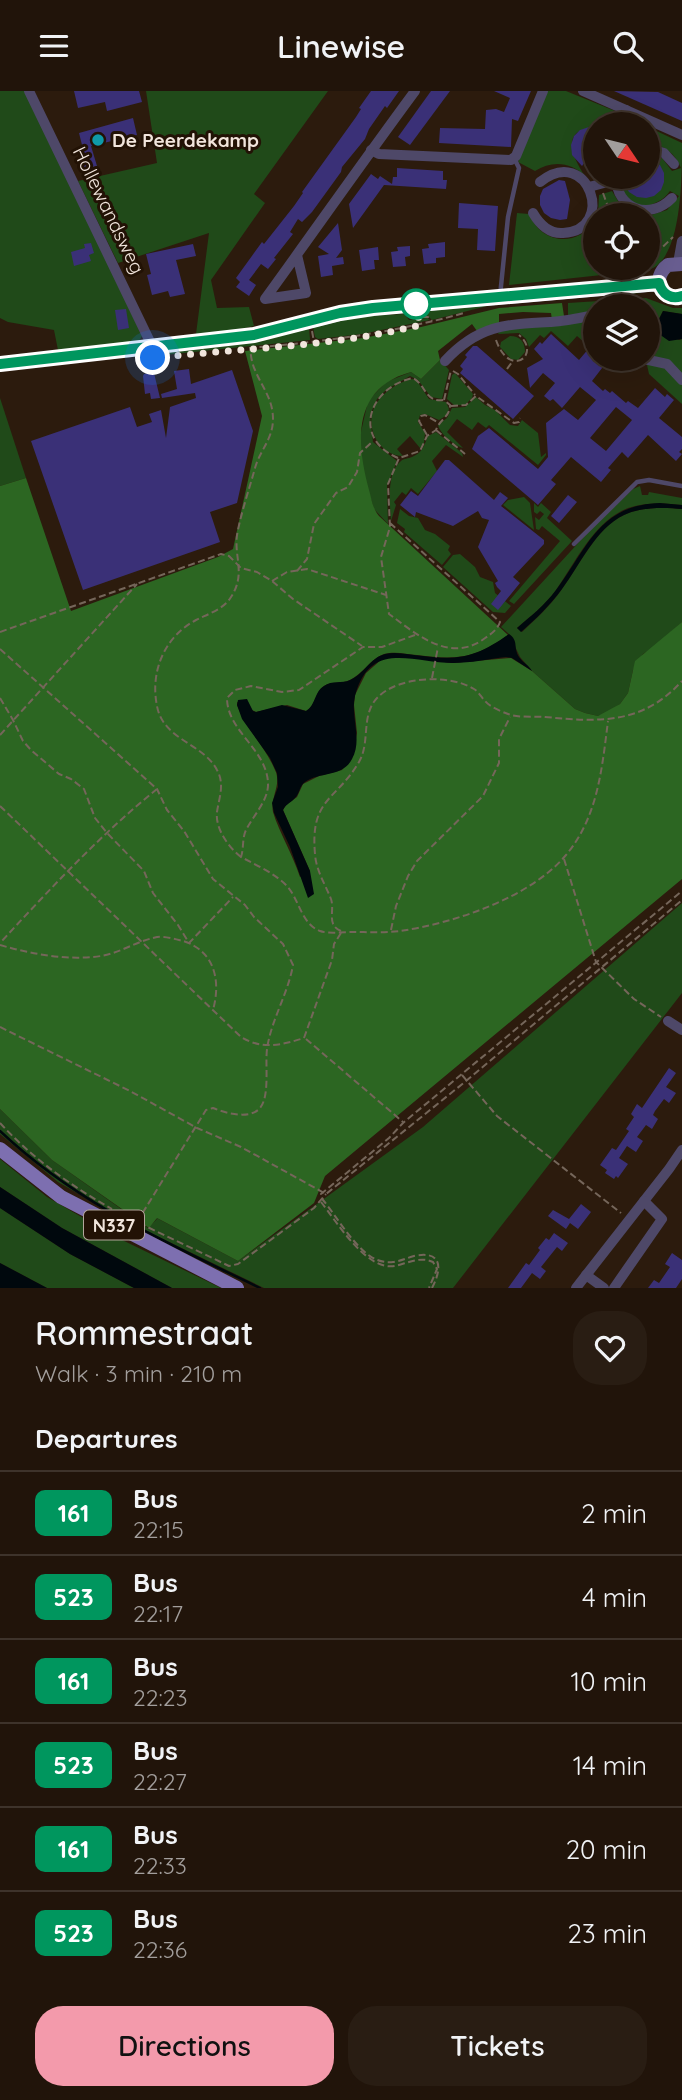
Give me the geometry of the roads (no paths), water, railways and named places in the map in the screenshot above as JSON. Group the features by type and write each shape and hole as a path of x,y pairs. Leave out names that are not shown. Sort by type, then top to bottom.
{"main road":[{"path":"680,263 663,268 658,278 665,294 671,297 682,296"},
{"path":"0,364 254,335 356,310 659,283"},
{"name":"N337","path":"0,1149 61,1197 237,1288"}],"street":[{"name":"Hollewandsweg","path":"29,91 153,348"},
{"path":"297,254 306,293 265,299 289,266 297,254 371,150 415,91"},
{"path":"371,150 379,153 510,161 514,158 543,91"},
{"path":"583,91 682,135"},
{"path":"660,152 674,164"},
{"path":"540,182 548,175 565,172 583,180"},
{"path":"533,213 538,222 548,230 566,233 575,231 584,225 592,211 593,189"},
{"path":"618,189 625,203 639,210 660,208 672,198"},
{"path":"678,239 680,263"},
{"path":"445,361 469,339 495,327 583,318"},
{"path":"660,362 667,364 682,380"},
{"path":"668,1021 682,1030"},
{"path":"576,1288 682,1150"},
{"path":"614,1288 662,1219 644,1201"},
{"path":"586,1275 604,1288"}],"lane":[{"path":"499,297 508,217 519,168 514,158"},
{"path":"574,544 637,482 649,480 682,486"}],"waterway":[{"path":"0,1131 29,1157 91,1201 260,1288"}],"place":[{"name":"De Peerdekamp","path":"98,140"}]}
